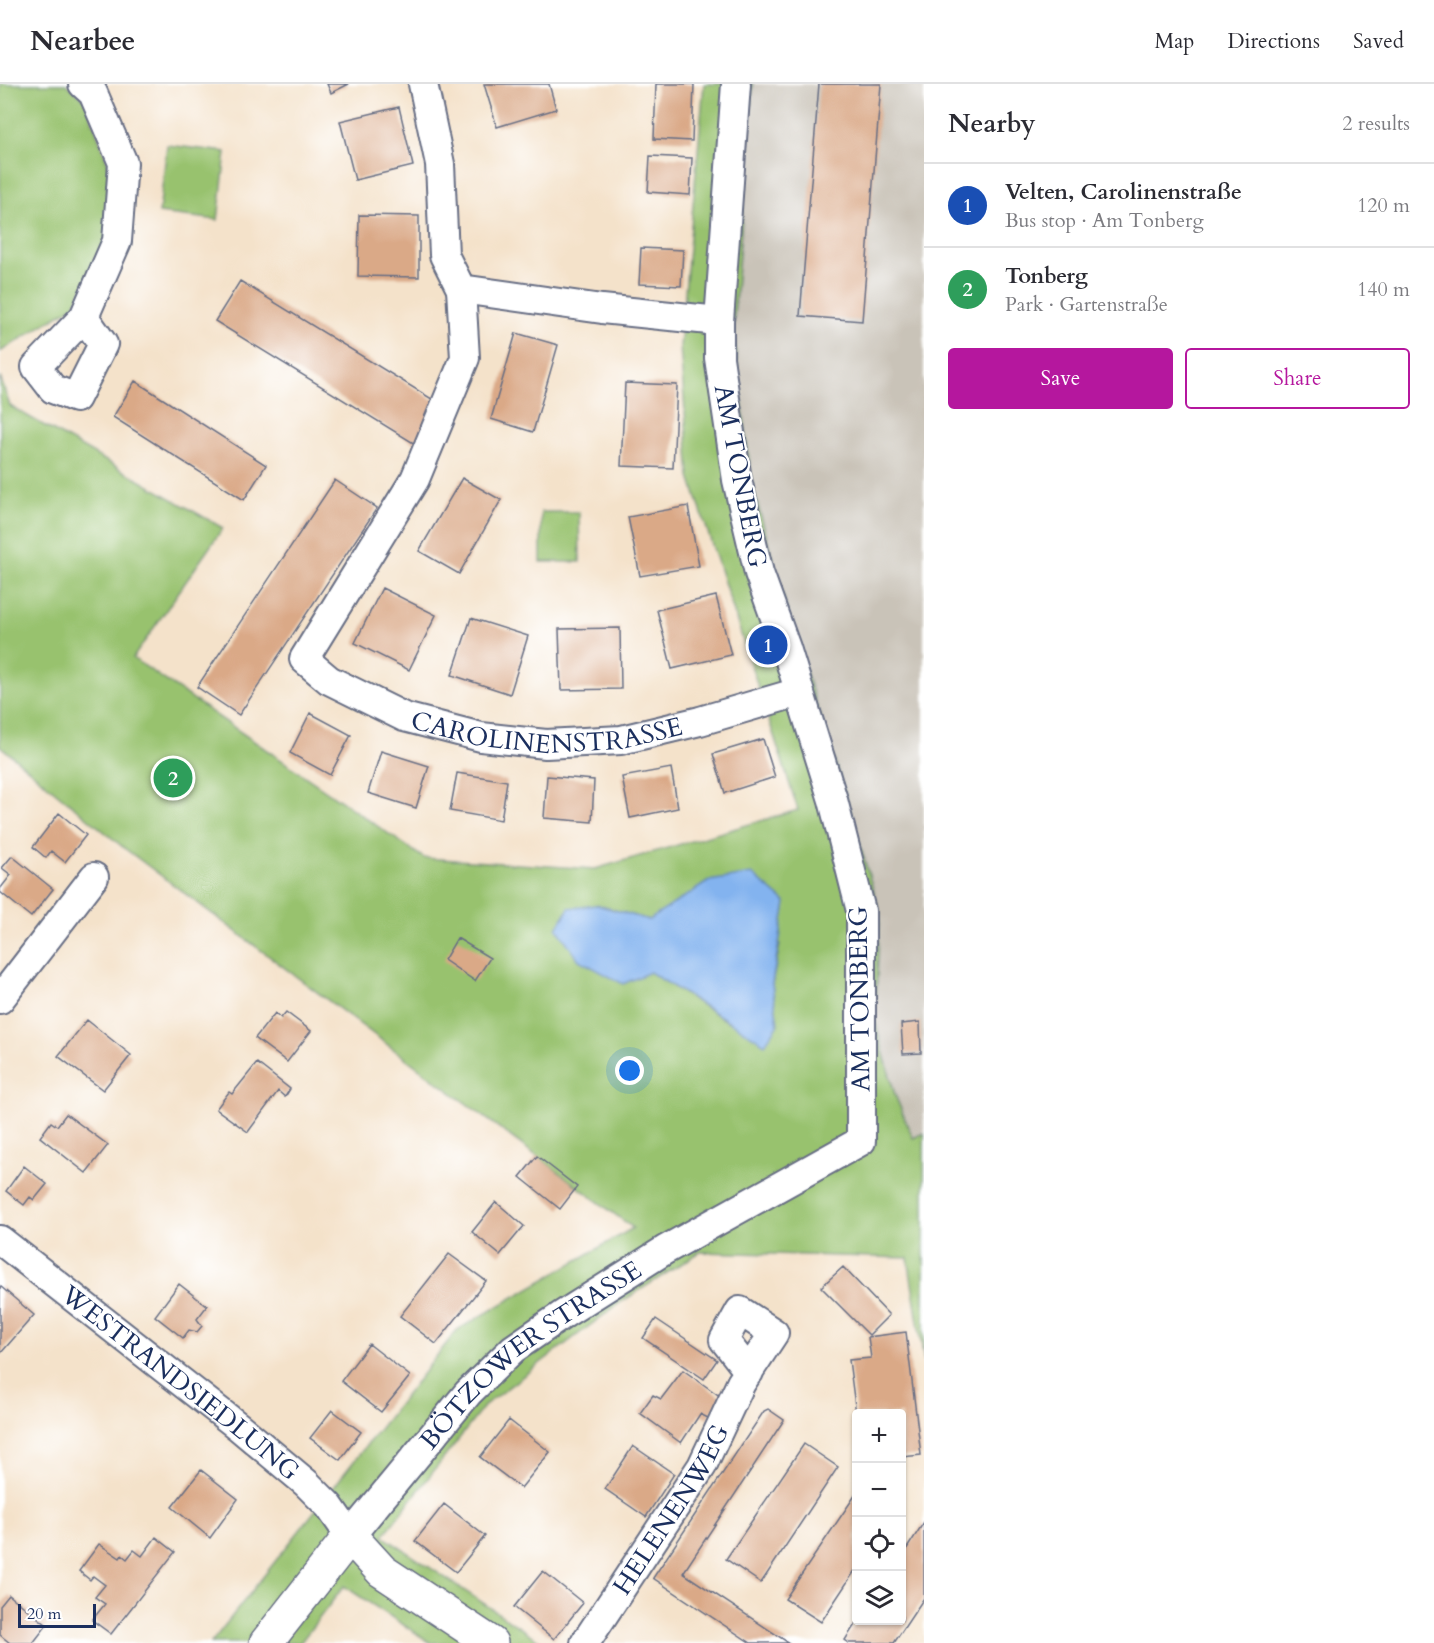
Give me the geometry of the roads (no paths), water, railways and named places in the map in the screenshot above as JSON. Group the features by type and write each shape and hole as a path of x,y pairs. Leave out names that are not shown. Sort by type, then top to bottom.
{"street":[{"path":"83,84 93,93 123,163 117,241 84,317"},
{"path":"423,84 440,164 444,255 461,289 602,309 718,321"},
{"name":"AM TONBERG","path":"736,84 718,321 719,358 736,480 759,573 833,800 861,911 861,1141"},
{"name":"CAROLINENSTRASSE","path":"461,289 465,358 415,480 304,659 329,680 404,717 481,737 546,744 621,740 799,692"},
{"path":"0,999 94,877"},
{"name":"BÖTZOWER STRASSE","path":"266,1643 350,1536 468,1393 513,1349 665,1250 861,1141"},
{"name":"WESTRANDSIEDLUNG","path":"0,1240 239,1427 306,1483 329,1506 350,1536"},
{"name":"HELENENWEG","path":"585,1643 702,1466 741,1383 749,1372"},
{"path":"350,1536 382,1571 491,1643"}],"water":[{"path":"752,874 786,903 772,984 778,1025 765,1044 650,972 623,984 579,960 557,928 569,908 597,905 649,920 709,881"}],"place":[{"name":"Velten, Carolinenstraße","path":"768,645"},
{"name":"Tonberg","path":"173,778"}]}
